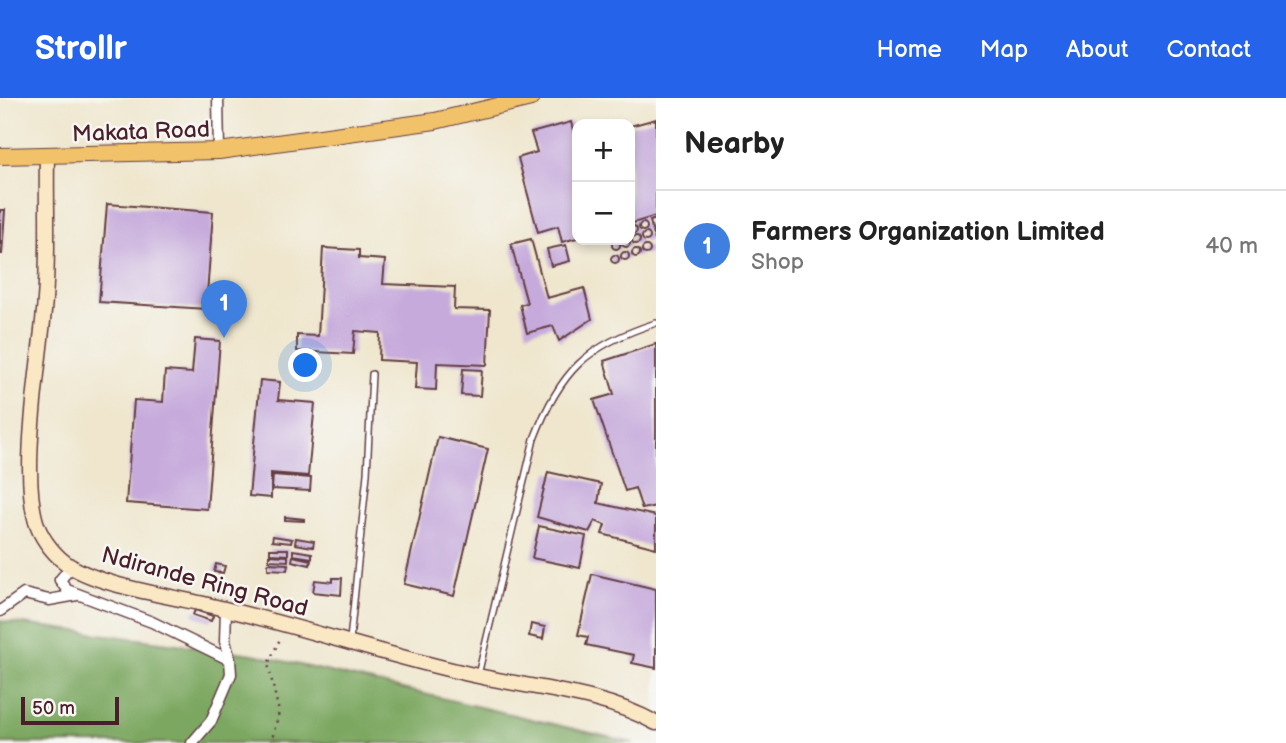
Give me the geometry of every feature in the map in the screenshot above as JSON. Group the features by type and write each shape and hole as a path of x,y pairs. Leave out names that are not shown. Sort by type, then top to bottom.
{"main road":[{"name":"Makata Road","path":"0,156 219,151 435,121 531,98"}],"street":[{"path":"218,98 219,151"},
{"name":"Ndirande Ring Road","path":"47,156 46,298 30,483 42,536 71,566 127,586 226,609 478,676 587,698 638,713 656,723"},
{"path":"71,566 60,580 66,590 152,621 230,660"},
{"path":"0,611 24,594 49,600 77,595"},
{"path":"192,743 211,721 231,674 225,641 226,609"}],"lane":[{"path":"478,676 534,439 544,413 561,386 596,347 616,336 656,323"},
{"path":"350,641 368,474 372,374"}],"path":[{"path":"271,743 279,712 268,664 288,627"}],"green space":[{"path":"0,621 253,654 634,743 0,743"}],"building":[{"path":"656,119 656,216 635,222 635,182 635,125"},
{"path":"571,122 572,239 562,242 558,226 538,232 518,158 537,152 531,133"},
{"path":"107,204 213,212 206,309 99,302"},
{"path":"0,210 5,210 2,254 0,254"},
{"path":"656,219 656,240 655,240 650,221"},
{"path":"643,223 647,227 643,231 639,227"},
{"path":"646,233 650,237 646,241 642,237"},
{"path":"635,236 639,237 639,243 635,244"},
{"path":"531,239 547,298 584,288 592,319 559,341 553,326 527,333 520,305 527,303 511,244"},
{"path":"566,245 570,261 551,266 547,249"},
{"path":"646,246 650,250 646,254 642,250"},
{"path":"323,248 359,250 359,258 385,260 383,284 455,287 454,309 490,310 487,365 437,363 436,390 415,389 417,362 379,360 380,333 355,331 353,354 297,351 297,335 318,336"},
{"path":"636,249 640,253 636,257 632,253"},
{"path":"625,252 629,256 625,260 621,256"},
{"path":"615,255 619,259 615,263 611,259"},
{"path":"195,339 220,341 207,509 126,503 134,400 163,402 165,371 192,373"},
{"path":"656,344 656,506 642,509 635,488 625,491 594,400 614,394 604,361"},
{"path":"463,369 482,370 480,396 461,395"},
{"path":"260,380 280,382 278,400 315,403 308,476 271,473 271,498 249,496"},
{"path":"438,437 488,449 454,596 404,584"},
{"path":"548,472 601,484 598,503 656,516 656,548 602,534 605,525 595,521 589,532 537,517"},
{"path":"273,475 311,478 310,491 272,489"},
{"path":"285,517 304,519 304,521 285,520"},
{"path":"539,526 586,536 580,568 532,558"},
{"path":"273,536 292,539 291,543 272,541"},
{"path":"296,538 314,541 313,547 295,544"},
{"path":"270,549 288,549 288,555 270,554"},
{"path":"293,550 312,553 312,558 293,555"},
{"path":"269,555 288,556 288,561 269,560"},
{"path":"293,556 311,560 310,565 292,561"},
{"path":"268,563 288,564 287,570 268,569"},
{"path":"216,564 225,566 223,573 214,572"},
{"path":"592,574 656,589 656,668 632,663 634,655 586,645 588,637 578,635"},
{"path":"333,578 342,578 341,595 313,592 315,580 333,582"},
{"path":"195,610 213,616 211,621 193,615"},
{"path":"531,624 545,627 543,639 529,636"}],"place":[{"name":"Farmers Organization Limited","path":"224,338"}]}
